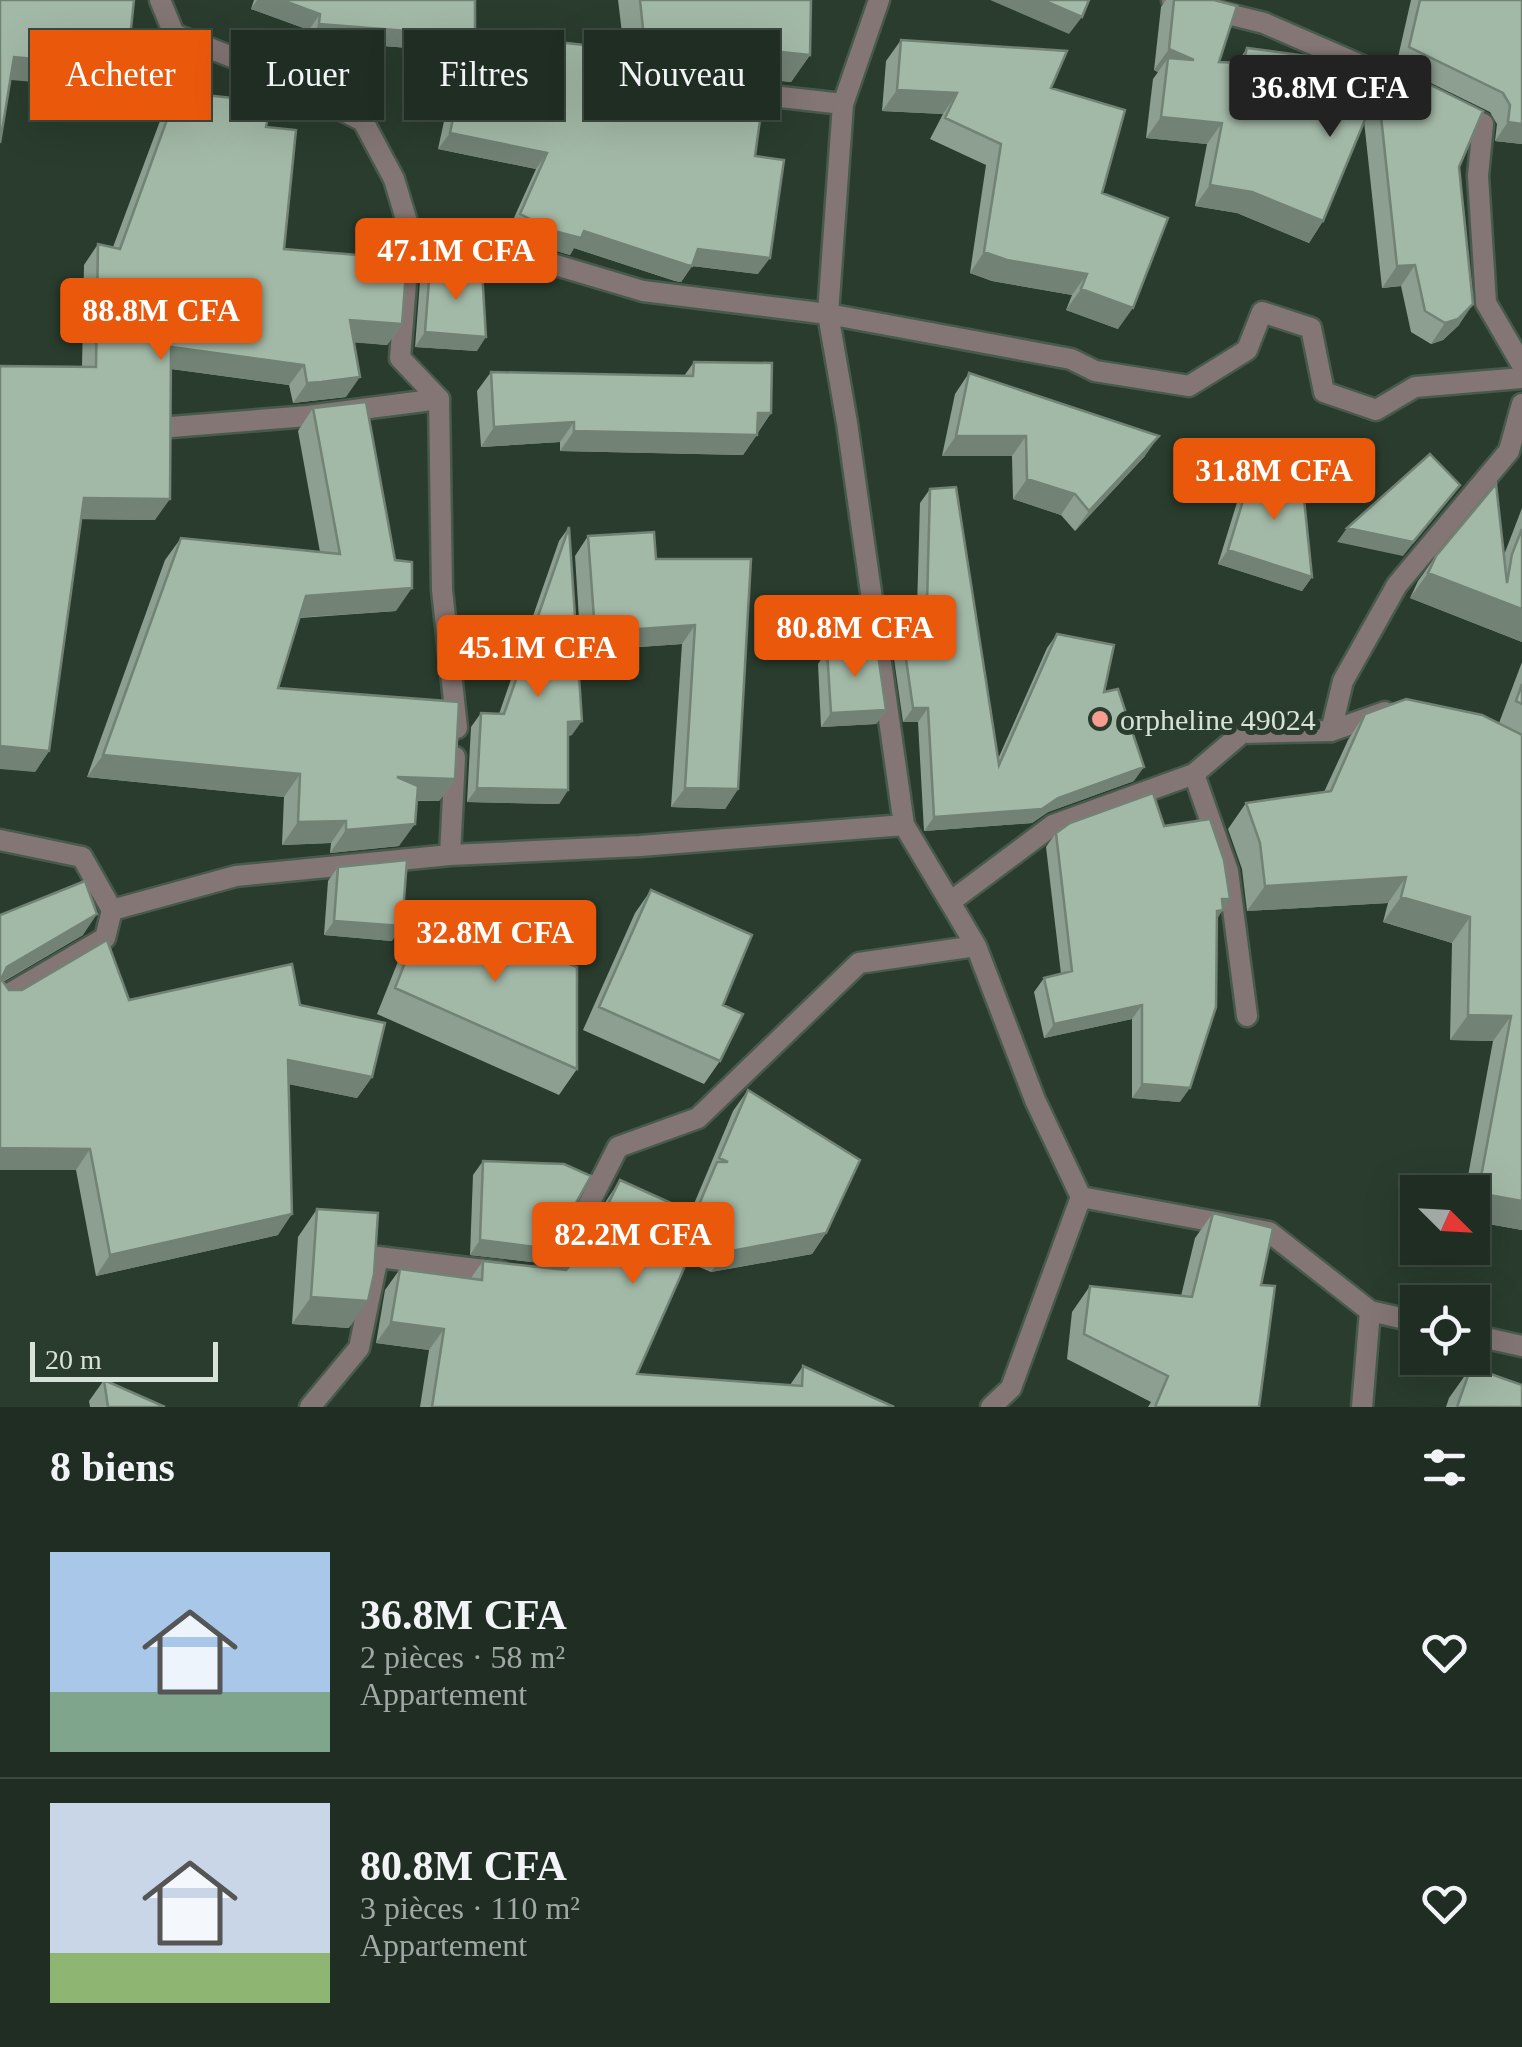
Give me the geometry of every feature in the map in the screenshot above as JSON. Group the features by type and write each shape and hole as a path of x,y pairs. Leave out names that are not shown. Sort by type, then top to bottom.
{"street":[{"path":"160,0 174,34 262,69 364,120 394,178 410,232 400,358 439,400 442,590 457,725 450,855"},
{"path":"880,0 843,104 828,314 904,825 976,946 1035,1100 1081,1197 1011,1388 992,1407"},
{"path":"1172,0 1264,23 1396,80"},
{"path":"1264,23 1267,0"},
{"path":"780,97 843,104"},
{"path":"1430,98 1482,124 1478,176 1486,302 1522,365"},
{"path":"410,232 492,246 642,290 828,314 1071,358 1095,372 1189,386 1247,350 1262,312 1310,328 1324,392 1376,410 1414,387 1522,378"},
{"path":"171,427 439,400"},
{"path":"1331,731 1342,682 1397,585 1509,451 1522,404"},
{"path":"950,902 1053,824 1194,774 1242,732 1331,731 1390,710 1406,712"},
{"path":"1194,774 1228,872 1247,1016"},
{"path":"112,910 236,876 450,855 640,846 904,825"},
{"path":"0,840 82,857 112,910 105,938 0,999"},
{"path":"310,1407 359,1348 378,1257 546,1278 560,1262 618,1147 698,1118 859,963 976,946"},
{"path":"1081,1197 1269,1232 1370,1312 1400,1318"},
{"path":"1362,1407 1370,1312"},
{"path":"1490,1339 1522,1346"}],"building":[{"path":"0,0 134,0 131,30 30,30 30,58 14,57 0,143"},
{"path":"282,0 475,0 475,30 404,31 319,24 320,14"},
{"path":"640,0 811,0 810,55 780,52 780,30 643,30"},
{"path":"1043,0 1089,0 1082,17"},
{"path":"1174,0 1214,0 1237,6 1219,62 1243,63 1247,48 1396,68 1483,111 1459,167 1473,304 1458,319 1445,323 1425,311 1415,265 1397,266 1378,88 1323,221 1252,192 1210,185 1222,123 1161,117 1168,58 1194,60 1169,49"},
{"path":"1420,0 1522,0 1522,124 1508,122 1510,105 1503,93 1409,47"},
{"path":"901,40 1067,51 1051,88 1125,110 1102,193 1168,218 1133,308 1081,289 1087,274 1007,260 984,252 1001,144 945,118 957,93 897,90"},
{"path":"564,43 584,45 584,120 760,120 755,156 784,160 770,258 698,249 692,266 584,231 581,238 554,231 520,214 547,153 450,133 453,120 564,120"},
{"path":"211,96 231,98 231,120 267,120 266,127 296,130 284,249 407,259 402,324 350,320 360,377 321,382 307,383 304,365 171,347 170,499 84,498 49,751 0,746 0,366 96,367 98,244 120,249 167,120 211,120"},
{"path":"430,267 482,271 486,337 425,332"},
{"path":"694,362 772,363 771,413 758,413 757,435 574,431 574,422 494,427 491,372 693,376"},
{"path":"969,373 1159,436 1089,511 1075,494 1027,479 1026,436 956,436"},
{"path":"366,402 395,560 412,562 412,588 306,596 278,688 459,702 455,779 397,777 418,786 415,824 346,830 346,821 298,822 300,774 103,755 181,538 340,554 313,408"},
{"path":"1430,454 1460,485 1413,542 1347,528"},
{"path":"1253,468 1302,479 1312,577 1228,550"},
{"path":"1496,484 1507,583 1522,529 1522,609 1428,573 1436,556"},
{"path":"956,487 999,765 1057,634 1114,645 1104,692 1118,689 1144,767 1058,798 1042,809 934,817 928,708 913,708 904,645 926,643 930,489"},
{"path":"569,527 582,721 568,722 568,790 477,788 481,713 504,714"},
{"path":"654,532 656,559 751,559 738,789 685,788 695,625 595,632 588,536"},
{"path":"877,647 886,710 831,713 827,650"},
{"path":"1406,699 1482,715 1522,735 1522,1201 1490,1195 1490,1175 1481,1175 1511,1016 1468,1015 1470,917 1401,897 1406,877 1265,886 1260,843 1246,803 1331,791 1365,714"},
{"path":"1153,793 1164,826 1210,819 1224,860 1230,899 1222,899 1223,910 1217,911 1216,1007 1190,1088 1142,1084 1142,1005 1054,1024 1044,978 1072,971 1056,833 1070,823"},
{"path":"407,860 402,926 334,921 338,867"},
{"path":"85,881 97,914 7,967 1,979 9,990 22,990 107,940 129,1000 292,964 300,1005 385,1023 372,1077 288,1060 292,1214 110,1255 90,1149 0,1148 0,915"},
{"path":"651,890 752,935 723,1005 743,1014 720,1061 599,1007"},
{"path":"427,907 577,967 577,1069 395,988"},
{"path":"748,1090 860,1160 826,1233 726,1252 697,1239 637,1374 802,1386 803,1366 894,1407 432,1407 444,1329 391,1322 400,1269 482,1280 483,1261 566,1270 586,1248 620,1180 695,1214 717,1162 728,1162 719,1158"},
{"path":"483,1161 564,1164 591,1176 550,1249 480,1240"},
{"path":"317,1209 378,1213 368,1301 311,1297"},
{"path":"1213,1213 1273,1228 1261,1285 1275,1286 1259,1407 1155,1407 1168,1376 1084,1334 1090,1286 1192,1297"},
{"path":"1490,1374 1522,1385 1522,1407 1457,1407 1468,1375"},
{"path":"104,1380 165,1407 108,1407"}],"place":[{"name":"orpheline 49024","path":"1100,719"}]}
